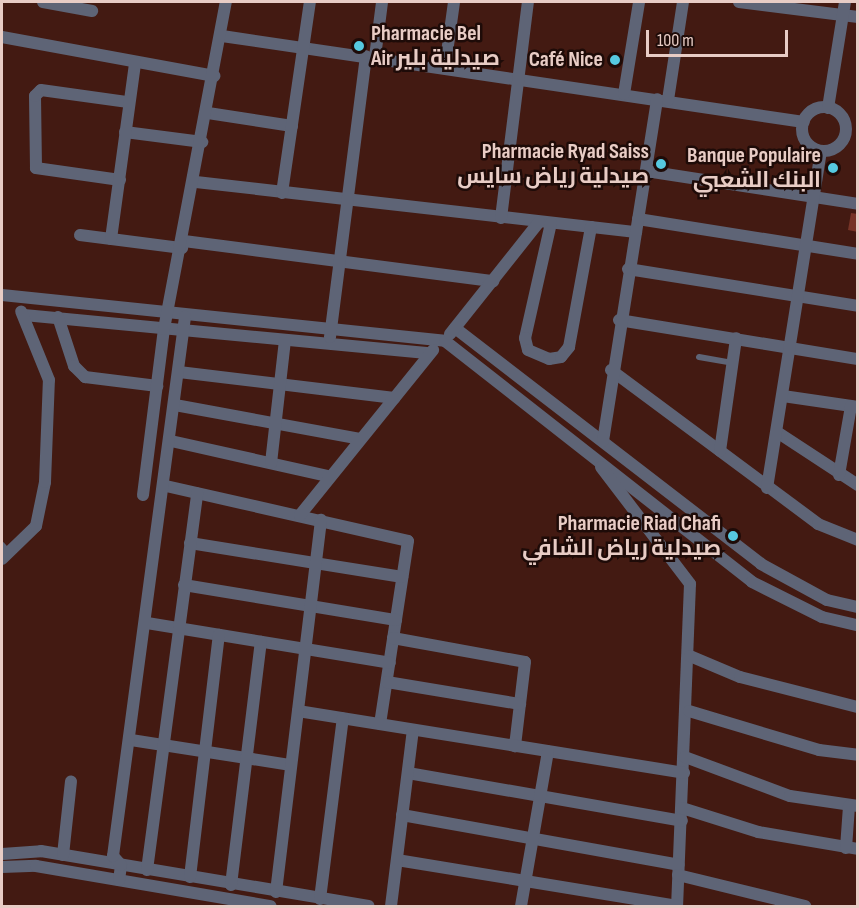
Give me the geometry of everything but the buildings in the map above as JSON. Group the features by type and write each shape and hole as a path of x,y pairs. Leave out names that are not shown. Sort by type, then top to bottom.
{"street":[{"path":"43,2 92,11"},
{"path":"143,495 166,316 196,182 226,2"},
{"path":"282,193 310,2"},
{"path":"330,345 345,203 370,57 382,2"},
{"path":"445,67 454,2"},
{"path":"501,218 528,2"},
{"path":"624,94 639,2"},
{"path":"603,441 611,370 645,171 683,2"},
{"path":"739,2 772,4 858,17"},
{"path":"828,108 845,2"},
{"path":"222,36 517,77 804,122"},
{"path":"2,37 214,76"},
{"path":"111,239 135,63"},
{"path":"120,180 36,168 35,96 41,90 128,102"},
{"path":"828,108 842,116 852,132 839,146 821,152 804,138 804,122 813,111 828,108"},
{"path":"208,113 292,126"},
{"path":"125,132 202,142"},
{"path":"767,488 821,152"},
{"path":"645,171 858,204"},
{"path":"196,182 345,203 636,232"},
{"path":"638,219 858,254"},
{"path":"545,223 525,338 528,350 549,359 561,357 569,347 591,227"},
{"path":"300,515 328,476 429,353 445,341 493,281 545,223"},
{"path":"80,235 183,244 493,281"},
{"path":"628,269 858,306"},
{"path":"6,297 166,316 445,341 600,465 752,582 822,617 858,625"},
{"path":"4,552 36,526 45,482 51,395 24,315 6,297"},
{"path":"24,315 429,353"},
{"path":"119,880 113,861 166,486 185,317"},
{"path":"58,318 74,366 85,377 157,386"},
{"path":"620,320 858,359"},
{"path":"455,328 761,564 827,600 858,607"},
{"path":"720,451 736,338"},
{"path":"271,463 285,341"},
{"path":"611,370 818,524 858,540"},
{"path":"179,372 394,398"},
{"path":"783,396 854,406 839,476"},
{"path":"175,405 360,439"},
{"path":"777,432 839,476 858,485"},
{"path":"171,441 328,476"},
{"path":"397,861 677,906 689,711 690,584 612,489 600,465"},
{"path":"166,486 408,541 380,724"},
{"path":"147,870 197,493"},
{"path":"276,892 321,520"},
{"path":"190,543 402,578"},
{"path":"184,585 396,620"},
{"path":"147,623 390,663"},
{"path":"190,877 219,635"},
{"path":"393,638 525,662 515,746"},
{"path":"231,885 261,642"},
{"path":"690,656 740,678 858,707"},
{"path":"387,682 520,704"},
{"path":"298,711 684,773"},
{"path":"689,711 819,750 858,754"},
{"path":"320,899 343,718"},
{"path":"391,906 413,730"},
{"path":"130,740 291,765"},
{"path":"521,906 548,751"},
{"path":"408,773 540,796 682,814 758,832 852,848 853,806 790,796 685,757"},
{"path":"63,855 71,781"},
{"path":"402,815 533,839 679,870 805,906"},
{"path":"2,854 63,855 113,861 147,870 231,885 368,906"},
{"path":"101,877 113,861"},
{"path":"2,867 36,866 271,906"}],"lane":[{"path":"699,357 733,363"}],"place":[{"name":"Pharmacie Bel Air صيدلية بلير","path":"359,46"},
{"name":"Café Nice","path":"615,60"},
{"name":"Pharmacie Ryad Saiss صيدلية رياض سايس","path":"661,164"},
{"name":"Banque Populaire البنك الشعبي","path":"833,168"},
{"name":"Pharmacie Riad Chafi صيدلية رياض الشافي","path":"733,536"}]}
